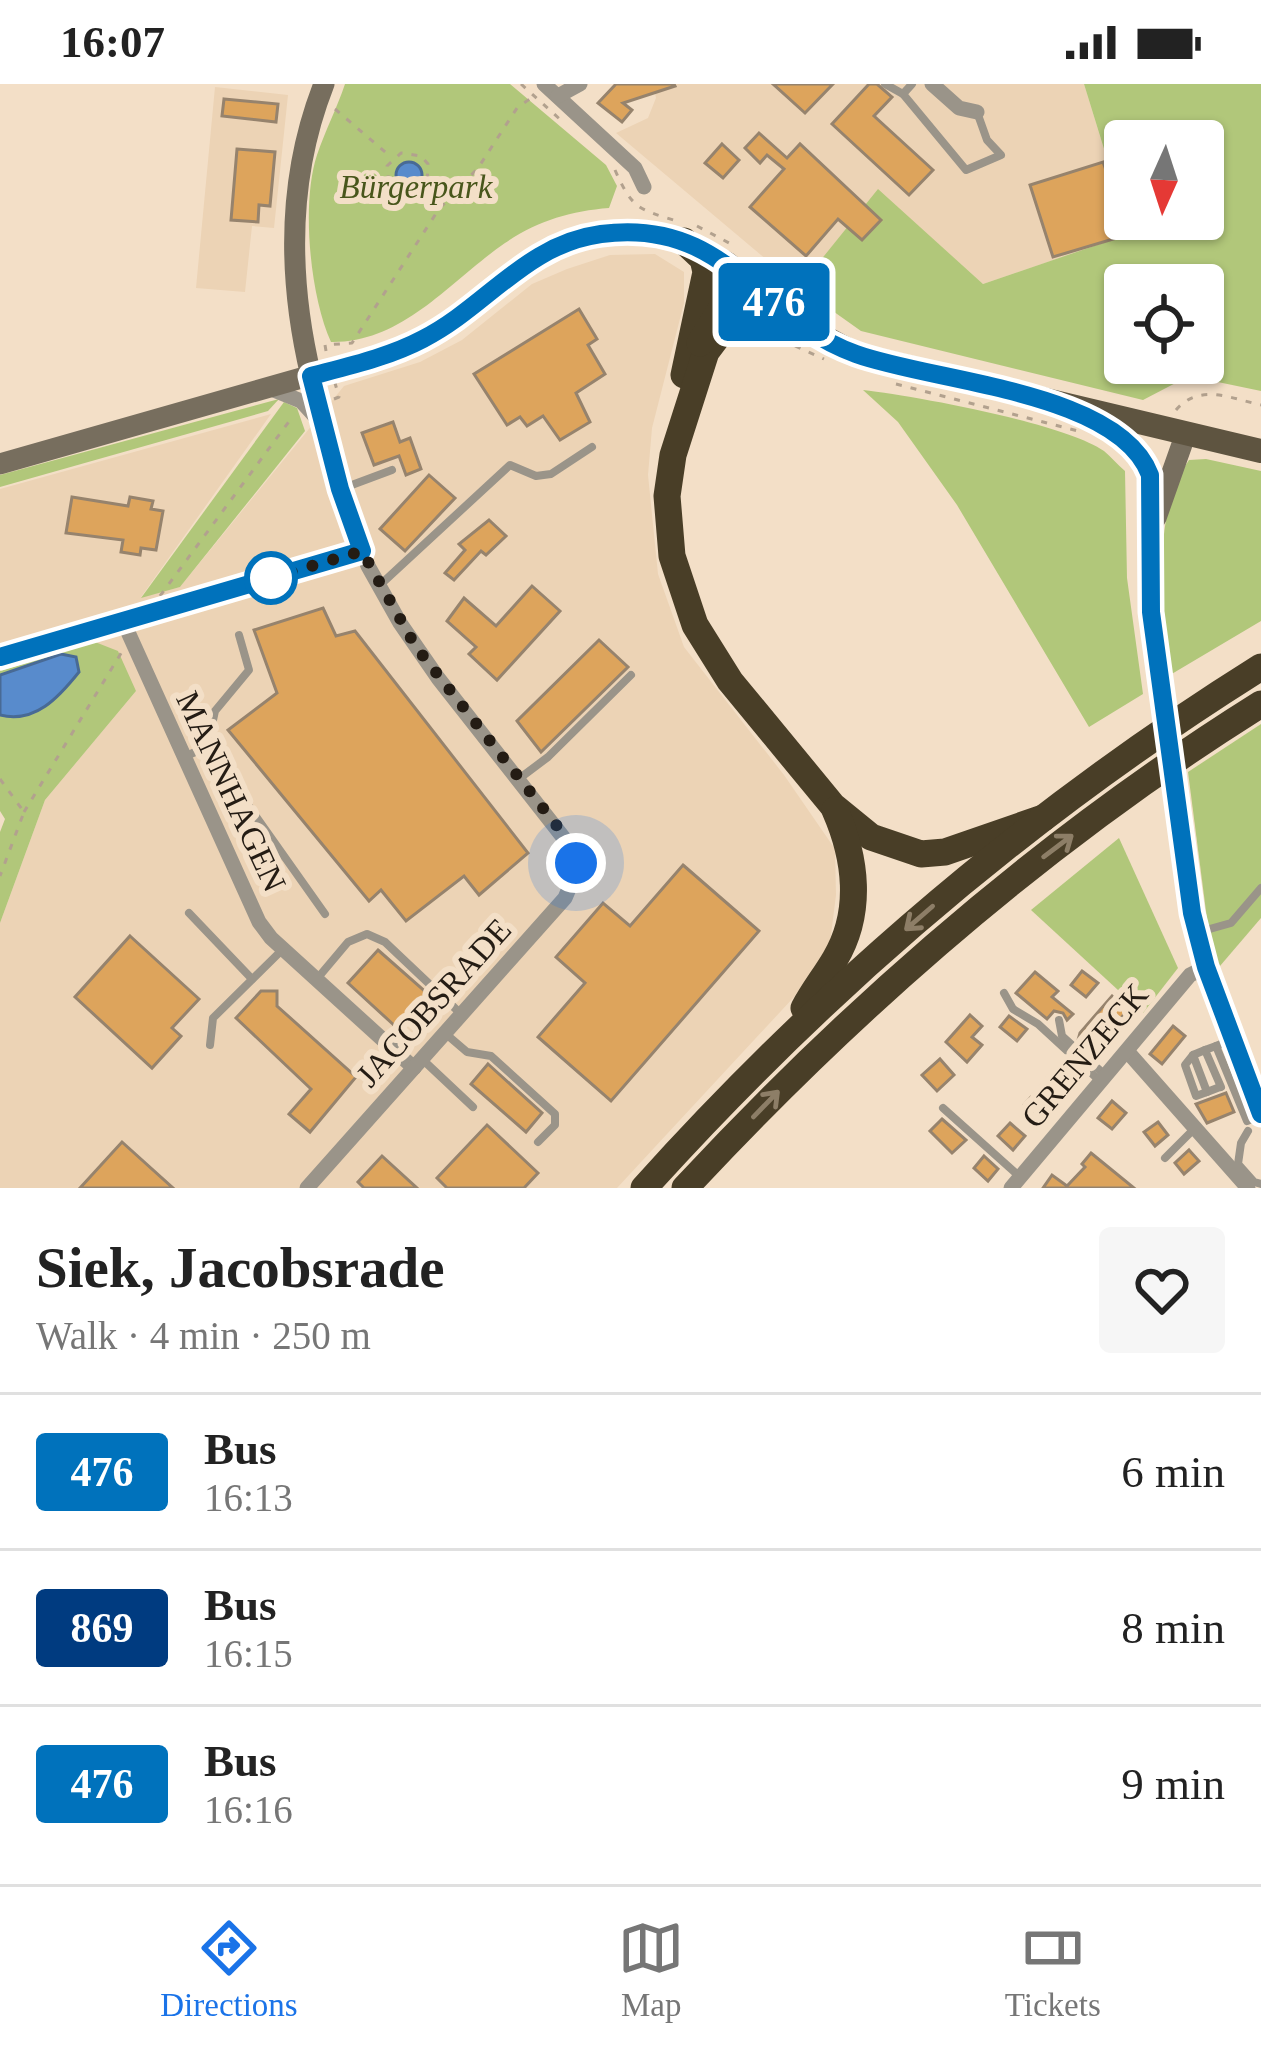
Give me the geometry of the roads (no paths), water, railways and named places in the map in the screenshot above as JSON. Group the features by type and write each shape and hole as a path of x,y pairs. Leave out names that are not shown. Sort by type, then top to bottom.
{"highway":[{"path":"695,235 704,259 704,287 672,428 667,496 668,538 695,625 730,681 833,806 871,837 921,854 962,849 1043,818"},
{"path":"704,287 711,274 734,269"},
{"path":"684,424 698,347 734,269"},
{"path":"673,455 706,352 718,336 749,321 790,331"},
{"path":"644,1188 794,1030 945,895 1043,818 1261,667"},
{"path":"685,1188 814,1055 963,921 1131,792 1261,704"},
{"path":"794,1030 841,948 854,902 850,850 833,806"}],"main road":[{"path":"734,269 790,331 871,359 1261,452"}],"street":[{"path":"559,96 580,84"},
{"path":"932,84 959,108 977,112"},
{"path":"311,376 300,316 294,225 300,170 322,90"},
{"path":"539,90 559,96 635,168 644,187"},
{"path":"0,464 425,339 521,266 569,242 603,233 695,235 734,269"},
{"name":"JACOBSRADE","path":"307,1188 557,907 574,882 576,863 570,846 438,678 379,586 362,551 323,425 312,405 311,376"},
{"path":"269,388 312,405"},
{"path":"1073,408 1134,447 1150,475"},
{"path":"1178,431 1157,445 1150,475 1149,590 1197,932 1224,1043 1254,1120"},
{"path":"1153,524 1178,431"},
{"path":"0,657 125,630 150,614 362,551"},
{"name":"MANNHAGEN","path":"125,630 259,922 316,980 418,1064"},
{"name":"GRENZECK","path":"1016,1182 1194,971 1206,967"},
{"path":"1127,1051 1248,1188"}],"lane":[{"path":"885,84 903,94 966,170 1001,155 987,140 977,112"},
{"path":"903,94 912,84"},
{"path":"379,586 510,465 536,476 551,474 592,447"},
{"path":"340,489 392,470"},
{"path":"239,635 249,670 215,711 207,748 326,914"},
{"path":"519,779 548,757 631,675"},
{"path":"183,758 207,748"},
{"path":"1197,932 1232,923 1261,888"},
{"path":"189,913 252,980"},
{"path":"316,980 348,942 367,934 386,942 460,1014"},
{"path":"210,1045 213,1018 284,949"},
{"path":"1004,993 1013,1009 1103,1079"},
{"path":"1059,1020 1062,1036 1103,1079"},
{"path":"445,1033 467,1052 491,1056 555,1114 555,1125 538,1142"},
{"path":"1231,1083 1207,1092 1192,1055 1224,1043 1231,1083 1254,1120 1255,1146"},
{"path":"1205,1051 1220,1087"},
{"path":"418,1064 472,1107"},
{"path":"944,1108 1016,1182"},
{"path":"1254,1120 1241,1143 1238,1164 1261,1184"},
{"path":"1165,1158 1195,1128"}],"water":[{"path":"409,162 422,175 409,188 396,175"},
{"path":"61,654 76,657 79,672 63,691 35,712 0,715 0,675"}],"park label":[{"name":"Bürgerpark","path":"416,186"}]}
